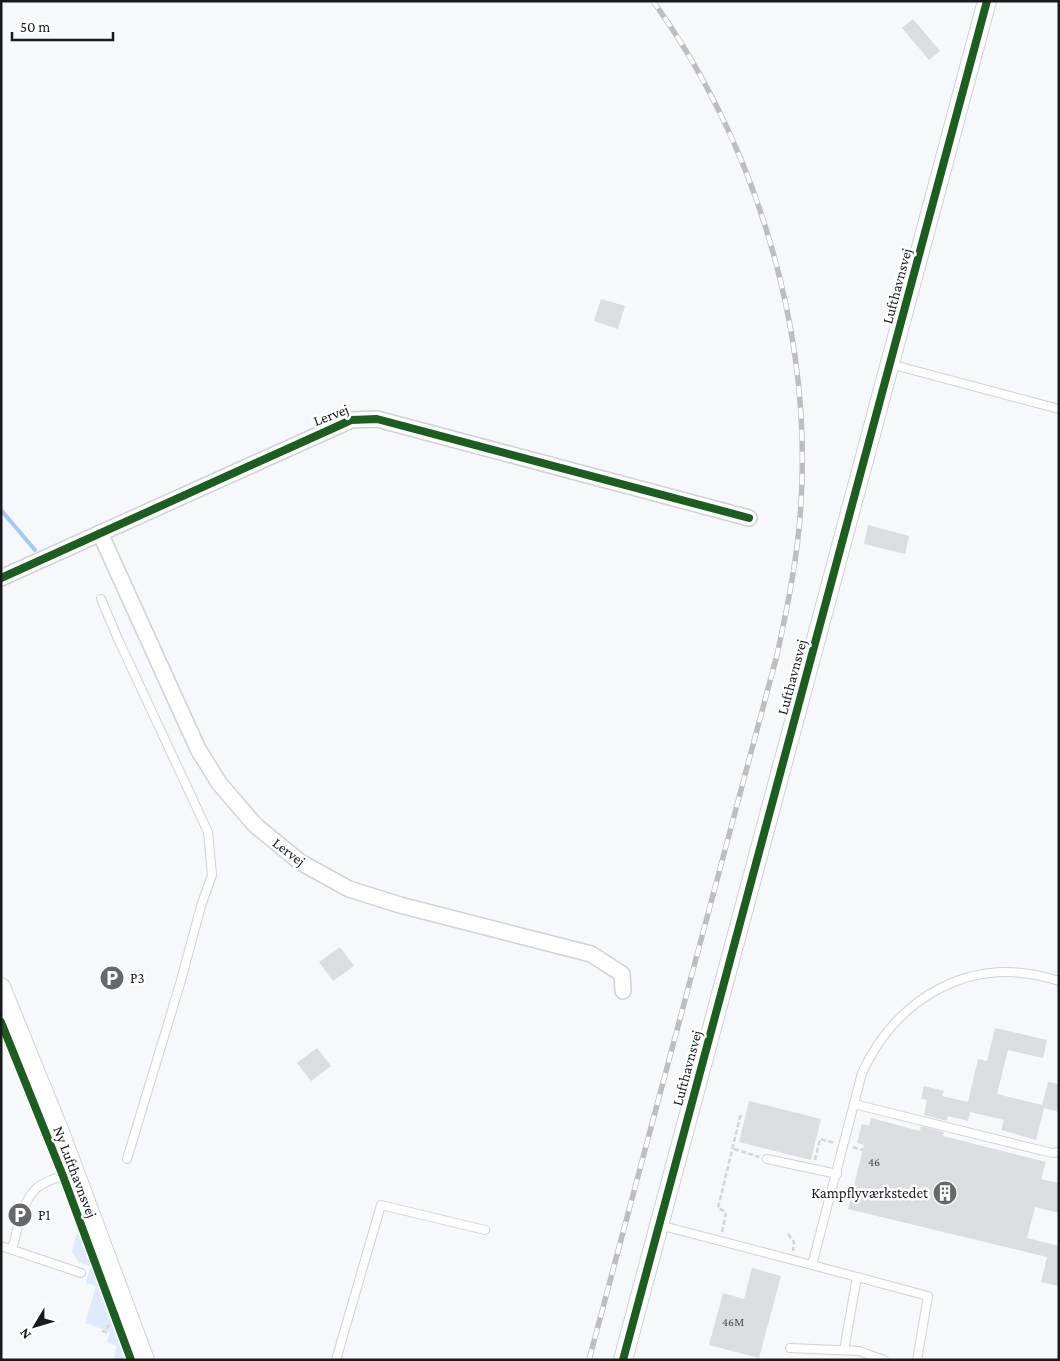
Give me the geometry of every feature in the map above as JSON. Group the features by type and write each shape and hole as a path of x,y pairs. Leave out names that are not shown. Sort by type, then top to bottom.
{"street":[{"name":"Lufthavnsvej","path":"623,1360 987,1"},
{"name":"Lervej","path":"1,578 338,426 360,419 377,419 748,518"},
{"name":"Lervej","path":"100,533 198,749 219,783 254,825 300,862 349,889 400,905 591,954 622,974 623,991"},
{"name":"Ny Lufthavnsvej","path":"1,986 75,1172 145,1360"}],"lane":[{"path":"890,364 1059,409"},
{"path":"102,599 208,832 212,875 196,922 180,984 127,1158"},
{"path":"812,1265 862,1073 880,1039 904,1013 935,990 954,981 971,976 1002,973 1030,974 1059,981"},
{"path":"854,1104 1052,1153 1059,1152"},
{"path":"767,1159 837,1174"},
{"path":"12,1250 26,1205 33,1191 41,1184 75,1172"},
{"path":"336,1360 381,1205 485,1230"},
{"path":"659,1225 928,1296 917,1360"},
{"path":"1,1246 80,1273"},
{"path":"836,1360 841,1350 857,1277"},
{"path":"790,1348 859,1351 884,1360"}],"path":[{"path":"720,1242 726,1212 718,1208 734,1149 741,1113"},
{"path":"734,1149 767,1159"},
{"path":"788,1234 794,1242 791,1260"},
{"path":"114,1314 119,1330"}],"shaded area":[{"path":"78,1227 128,1360 113,1360 117,1346 107,1342 110,1332 85,1323 96,1286 86,1283 90,1267 78,1261 72,1252"}],"building":[{"path":"913,19 940,51 929,60 902,28"},
{"path":"601,299 625,306 618,329 594,321"},
{"path":"868,525 909,536 905,554 864,544"},
{"path":"340,947 354,966 333,981 319,962"},
{"path":"995,1028 1047,1040 1043,1058 1008,1050 997,1094 1042,1105 1048,1082 1059,1084 1059,1112 1044,1108 1036,1140 1001,1130 1004,1120 970,1112 968,1121 948,1116 947,1121 924,1115 927,1100 921,1099 924,1086 944,1091 942,1096 968,1102 978,1059 987,1061"},
{"path":"317,1048 331,1066 311,1081 297,1063"},
{"path":"749,1101 821,1119 811,1160 739,1142"},
{"name":"Kampflyværkstedet","path":"871,1118 920,1131 921,1126 944,1132 943,1136 1046,1162 1041,1179 1059,1183 1059,1213 1035,1207 1027,1238 1059,1246 1059,1286 1041,1282 1047,1257 848,1209 864,1145 857,1143 862,1124 869,1126"},
{"path":"752,1268 781,1276 759,1358 709,1345 723,1293 744,1299"}],"waterway":[{"path":"1,510 35,550"}],"railway":[{"path":"589,1360 777,655 790,592 799,528 802,459 799,389 789,320 773,252 751,185 723,120 691,59 653,1"}],"cycle path":[{"path":"623,1360 987,1"},
{"path":"1,578 351,420 377,419 749,518"},
{"path":"1,1022 63,1176 131,1360"}],"place":[{"name":"P3","path":"112,978"},
{"name":"Kampflyværkstedet","path":"945,1193"},
{"name":"P1","path":"20,1215"}]}
